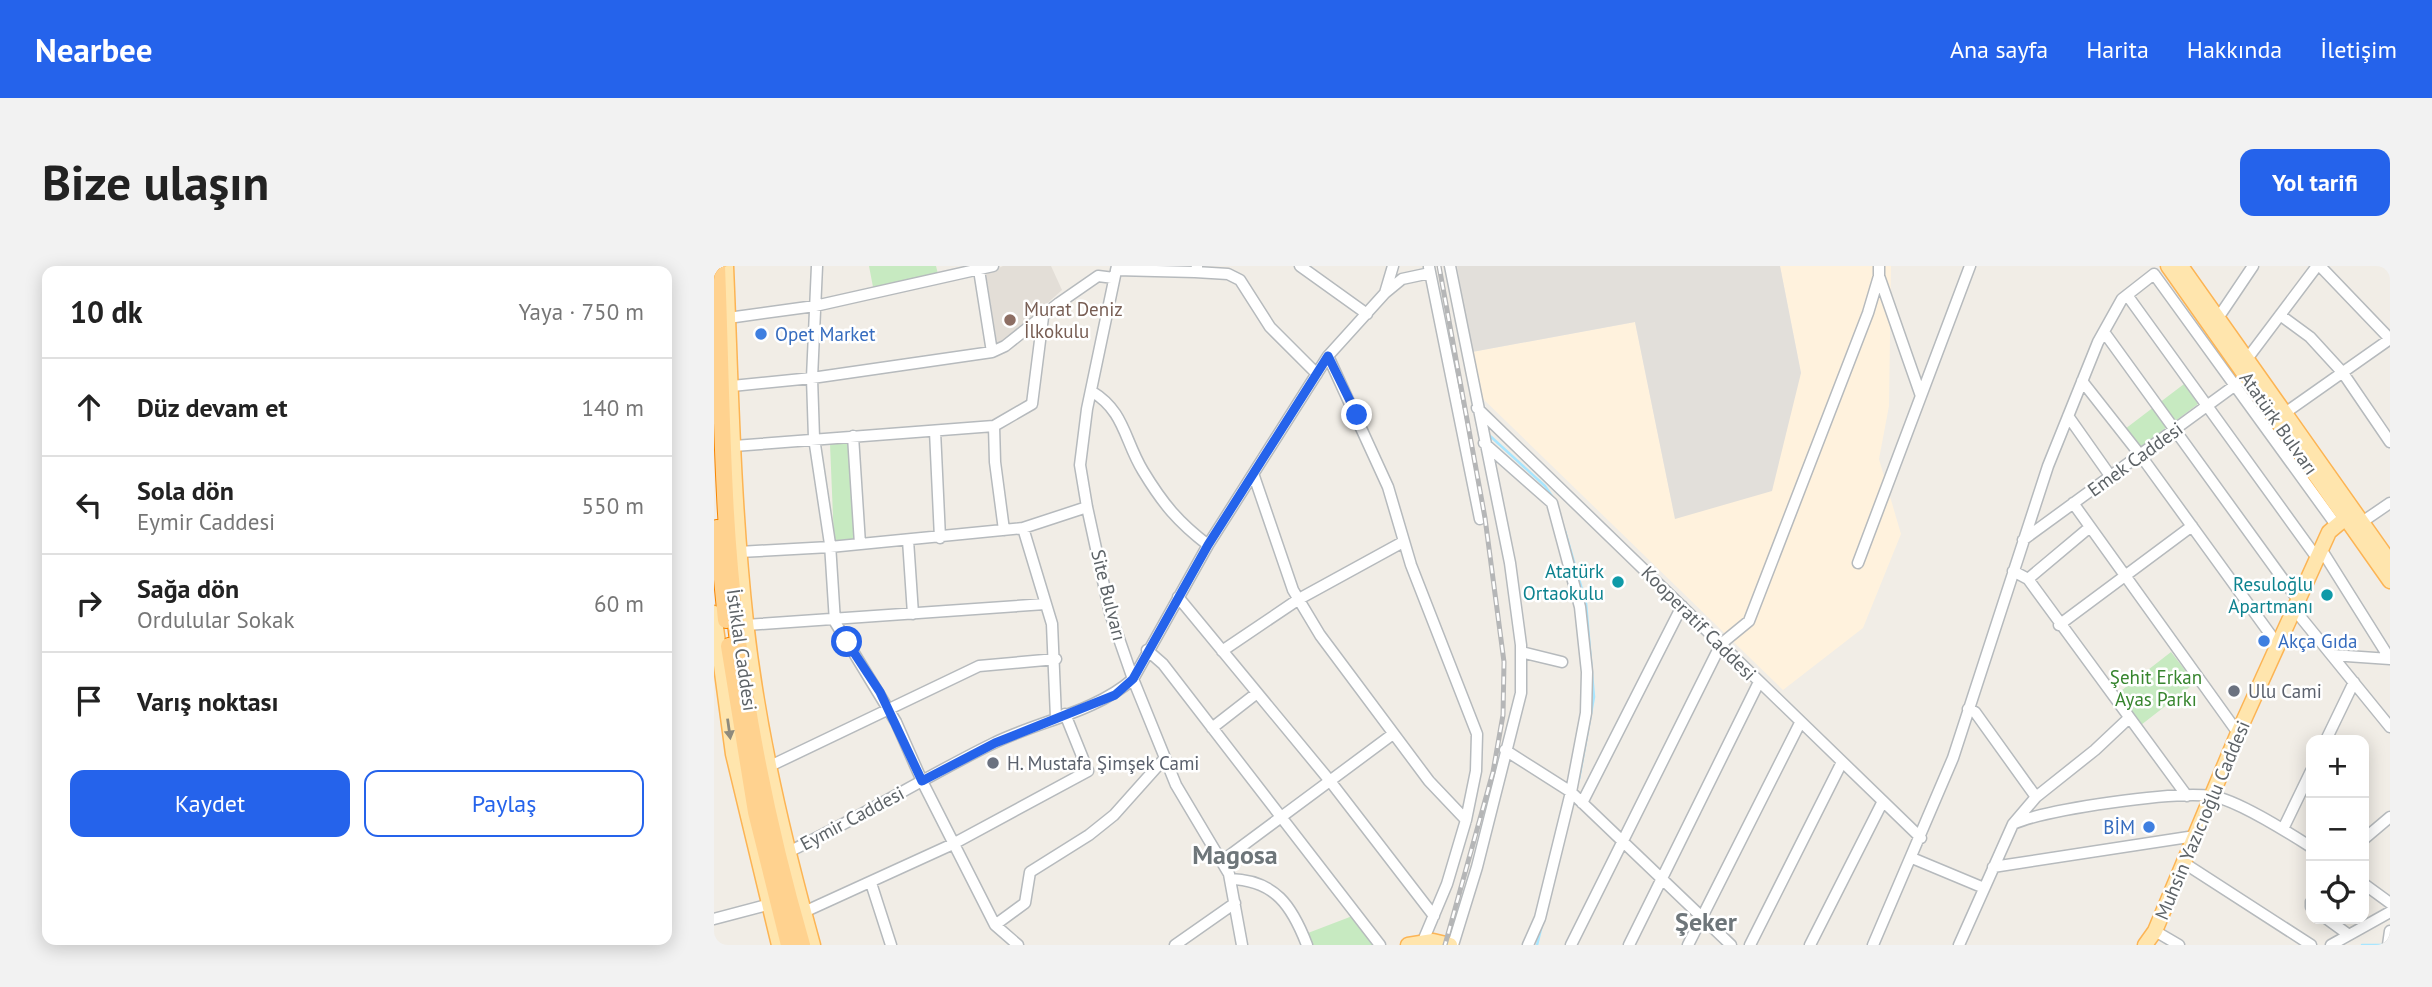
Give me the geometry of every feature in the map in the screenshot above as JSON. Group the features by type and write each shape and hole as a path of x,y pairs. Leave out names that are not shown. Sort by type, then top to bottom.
{"highway":[{"name":"İstiklal Caddesi","path":"717,266 725,495 737,623 747,698 766,799 802,945"},
{"name":"İstiklal Caddesi","path":"714,490 720,569 736,693 756,812 789,945"}],"main road":[{"path":"726,266 739,552 746,625 788,852 813,945"},
{"name":"Atatürk Bulvarı","path":"2168,266 2241,381 2349,518 2390,562"},
{"name":"Atatürk Bulvarı","path":"2181,266 2285,413 2390,581"},
{"name":"Muhsin Yazıcıoğlu Caddesi","path":"2145,945 2155,932 2238,733 2319,554 2349,518"},
{"path":"714,613 733,754 767,905 779,945"},
{"path":"1408,945 1423,941 1451,945"}],"street":[{"path":"817,266 812,378 814,438 830,547 835,620 890,711 922,781 995,925 1018,945"},
{"path":"728,318 815,306 993,266"},
{"path":"1300,266 1367,314"},
{"path":"1385,293 1392,266"},
{"path":"1450,266 1476,408 1510,563 1521,652 1521,693 1477,867 1451,945"},
{"path":"1858,562 1970,266"},
{"path":"2218,318 2253,266"},
{"path":"2247,359 2319,266 2352,296 2390,339 2285,413"},
{"path":"732,386 812,378 992,352 1005,346 1043,317 1097,271 1196,269 1228,274 1240,280 1270,327 1317,374"},
{"path":"1429,269 1480,519"},
{"name":"Eymir Caddesi","path":"788,852 839,828 995,743 1115,695 1133,679 1208,545 1328,356 1385,293 1402,279 1429,269"},
{"path":"979,271 992,352"},
{"name":"Site Bulvarı","path":"1115,271 1091,391 1080,465 1087,507 1110,613 1133,679 1176,785 1230,879 1242,945"},
{"path":"1879,271 1921,396"},
{"path":"1571,945 1721,644 1749,621 1868,313 1879,271"},
{"path":"1873,945 1921,838 2068,416 2104,332 2127,295 2154,274 2241,381"},
{"path":"2127,295 2319,554 2390,659 2332,655"},
{"path":"2280,315 2310,337 2343,373 2390,442"},
{"path":"734,446 994,426 1032,404 1043,317"},
{"path":"2104,332 2332,655 2390,727"},
{"path":"1328,356 1388,487 1403,542 1477,734 1476,771 1466,820 1447,884 1423,941"},
{"path":"2082,381 2141,456 2278,645"},
{"name":"Emek Caddesi","path":"2023,540 2241,381"},
{"path":"1091,391 1108,402 1117,413 1142,469 1177,521 1208,545"},
{"name":"Kooperatif Caddesi","path":"1476,408 1721,644 1841,764 1921,838"},
{"path":"2068,416 2111,477"},
{"path":"994,426 995,461 1004,530"},
{"path":"935,431 940,538"},
{"path":"853,436 860,544"},
{"path":"1484,443 1552,503 1580,607 1587,672 1586,713 1571,792 1539,918 1528,945"},
{"path":"1254,476 1299,599 1320,635 1429,781 1466,820"},
{"path":"2073,503 2238,733"},
{"path":"2349,518 2390,503"},
{"path":"739,552 940,538 1023,528 1087,507"},
{"path":"2059,625 2192,526"},
{"path":"2028,579 2090,527"},
{"path":"804,912 953,844 1088,771 1061,716 1052,624 1023,528"},
{"path":"908,540 913,614"},
{"path":"1222,650 1299,599 1403,542"},
{"path":"2013,571 2028,579 2186,796"},
{"path":"1178,597 1330,781 1434,916"},
{"path":"746,625 1045,604"},
{"path":"1582,803 1682,606"},
{"path":"1147,650 1163,664 1380,945"},
{"path":"1521,652 1562,662"},
{"path":"770,765 890,711 979,666 1056,659"},
{"path":"1629,945 1759,682"},
{"path":"2328,735 2354,682"},
{"path":"1212,728 1258,693"},
{"path":"1968,709 1975,712 2036,797"},
{"path":"1959,945 2013,824 2036,797 2095,750 2129,718"},
{"path":"1688,945 1800,723"},
{"path":"1222,861 1393,734"},
{"path":"1505,750 1571,792 1731,945"},
{"path":"995,925 1026,903 1030,872 1089,835 1114,815 1164,760"},
{"path":"1750,945 1841,764"},
{"path":"2283,829 2306,781"},
{"path":"2013,824 2037,815 2186,796 2212,796 2283,829 2306,844"},
{"path":"1810,945 1882,803"},
{"path":"2369,835 2390,817"},
{"path":"1993,867 2195,836"},
{"path":"1912,858 1984,888"},
{"path":"2184,863 2311,945"},
{"path":"1230,879 1252,879 1267,887 1283,902 1307,945"},
{"path":"871,883 891,945"},
{"path":"2369,888 2390,903"},
{"path":"1175,945 1235,903"},
{"path":"714,919 767,905"},
{"path":"2331,945 2390,912"},
{"path":"2334,924 2349,935"},
{"path":"2388,945 2390,931"},
{"path":"2155,932 2179,945"}],"shaded area":[{"name":"Murat Deniz İlkokulu","path":"1003,266 1051,266 1062,290 1001,345 997,344 986,274"},
{"path":"1457,266 1780,266 1801,373 1772,491 1675,519 1635,322 1472,352"},
{"path":"1780,266 1891,266 1889,406 1879,459 1901,534 1863,628 1783,690 1479,395 1472,352 1635,322 1675,518 1801,373"}],"green space":[{"path":"869,266 936,266 938,274 873,287"},
{"path":"2184,384 2198,404 2139,448 2125,429"},
{"path":"851,443 856,540 834,541 830,444"},
{"name":"Şehit Erkan Ayas Parkı","path":"2171,652 2195,683 2141,725 2117,694"},
{"path":"1355,915 1373,945 1312,945 1308,933"}],"waterway":[{"path":"1489,435 1545,486 1554,499"},
{"path":"1565,531 1586,603 1594,697 1579,779"},
{"path":"1537,945 1542,925"},
{"path":"2362,945 2383,945"}],"railway":[{"path":"1439,266 1485,518 1504,662 1503,715 1493,772 1445,945"}],"place":[{"name":"Murat Deniz İlkokulu","path":"1010,320"},
{"name":"Opet Market","path":"761,334"},
{"name":"Atatürk Ortaokulu","path":"1618,582"},
{"name":"Resuloğlu Apartmanı","path":"2327,595"},
{"name":"Akça Gıda","path":"2264,641"},
{"name":"Ulu Cami","path":"2234,691"},
{"name":"H. Mustafa Şimşek Cami","path":"993,763"},
{"name":"BİM","path":"2149,827"}],"district":[{"name":"Magosa","path":"1235,855"},
{"name":"Şeker","path":"1706,922"}],"route":[{"path":"847,642 880,692 922,781 995,743 1115,695 1133,679 1208,545 1328,356 1357,415"}]}
